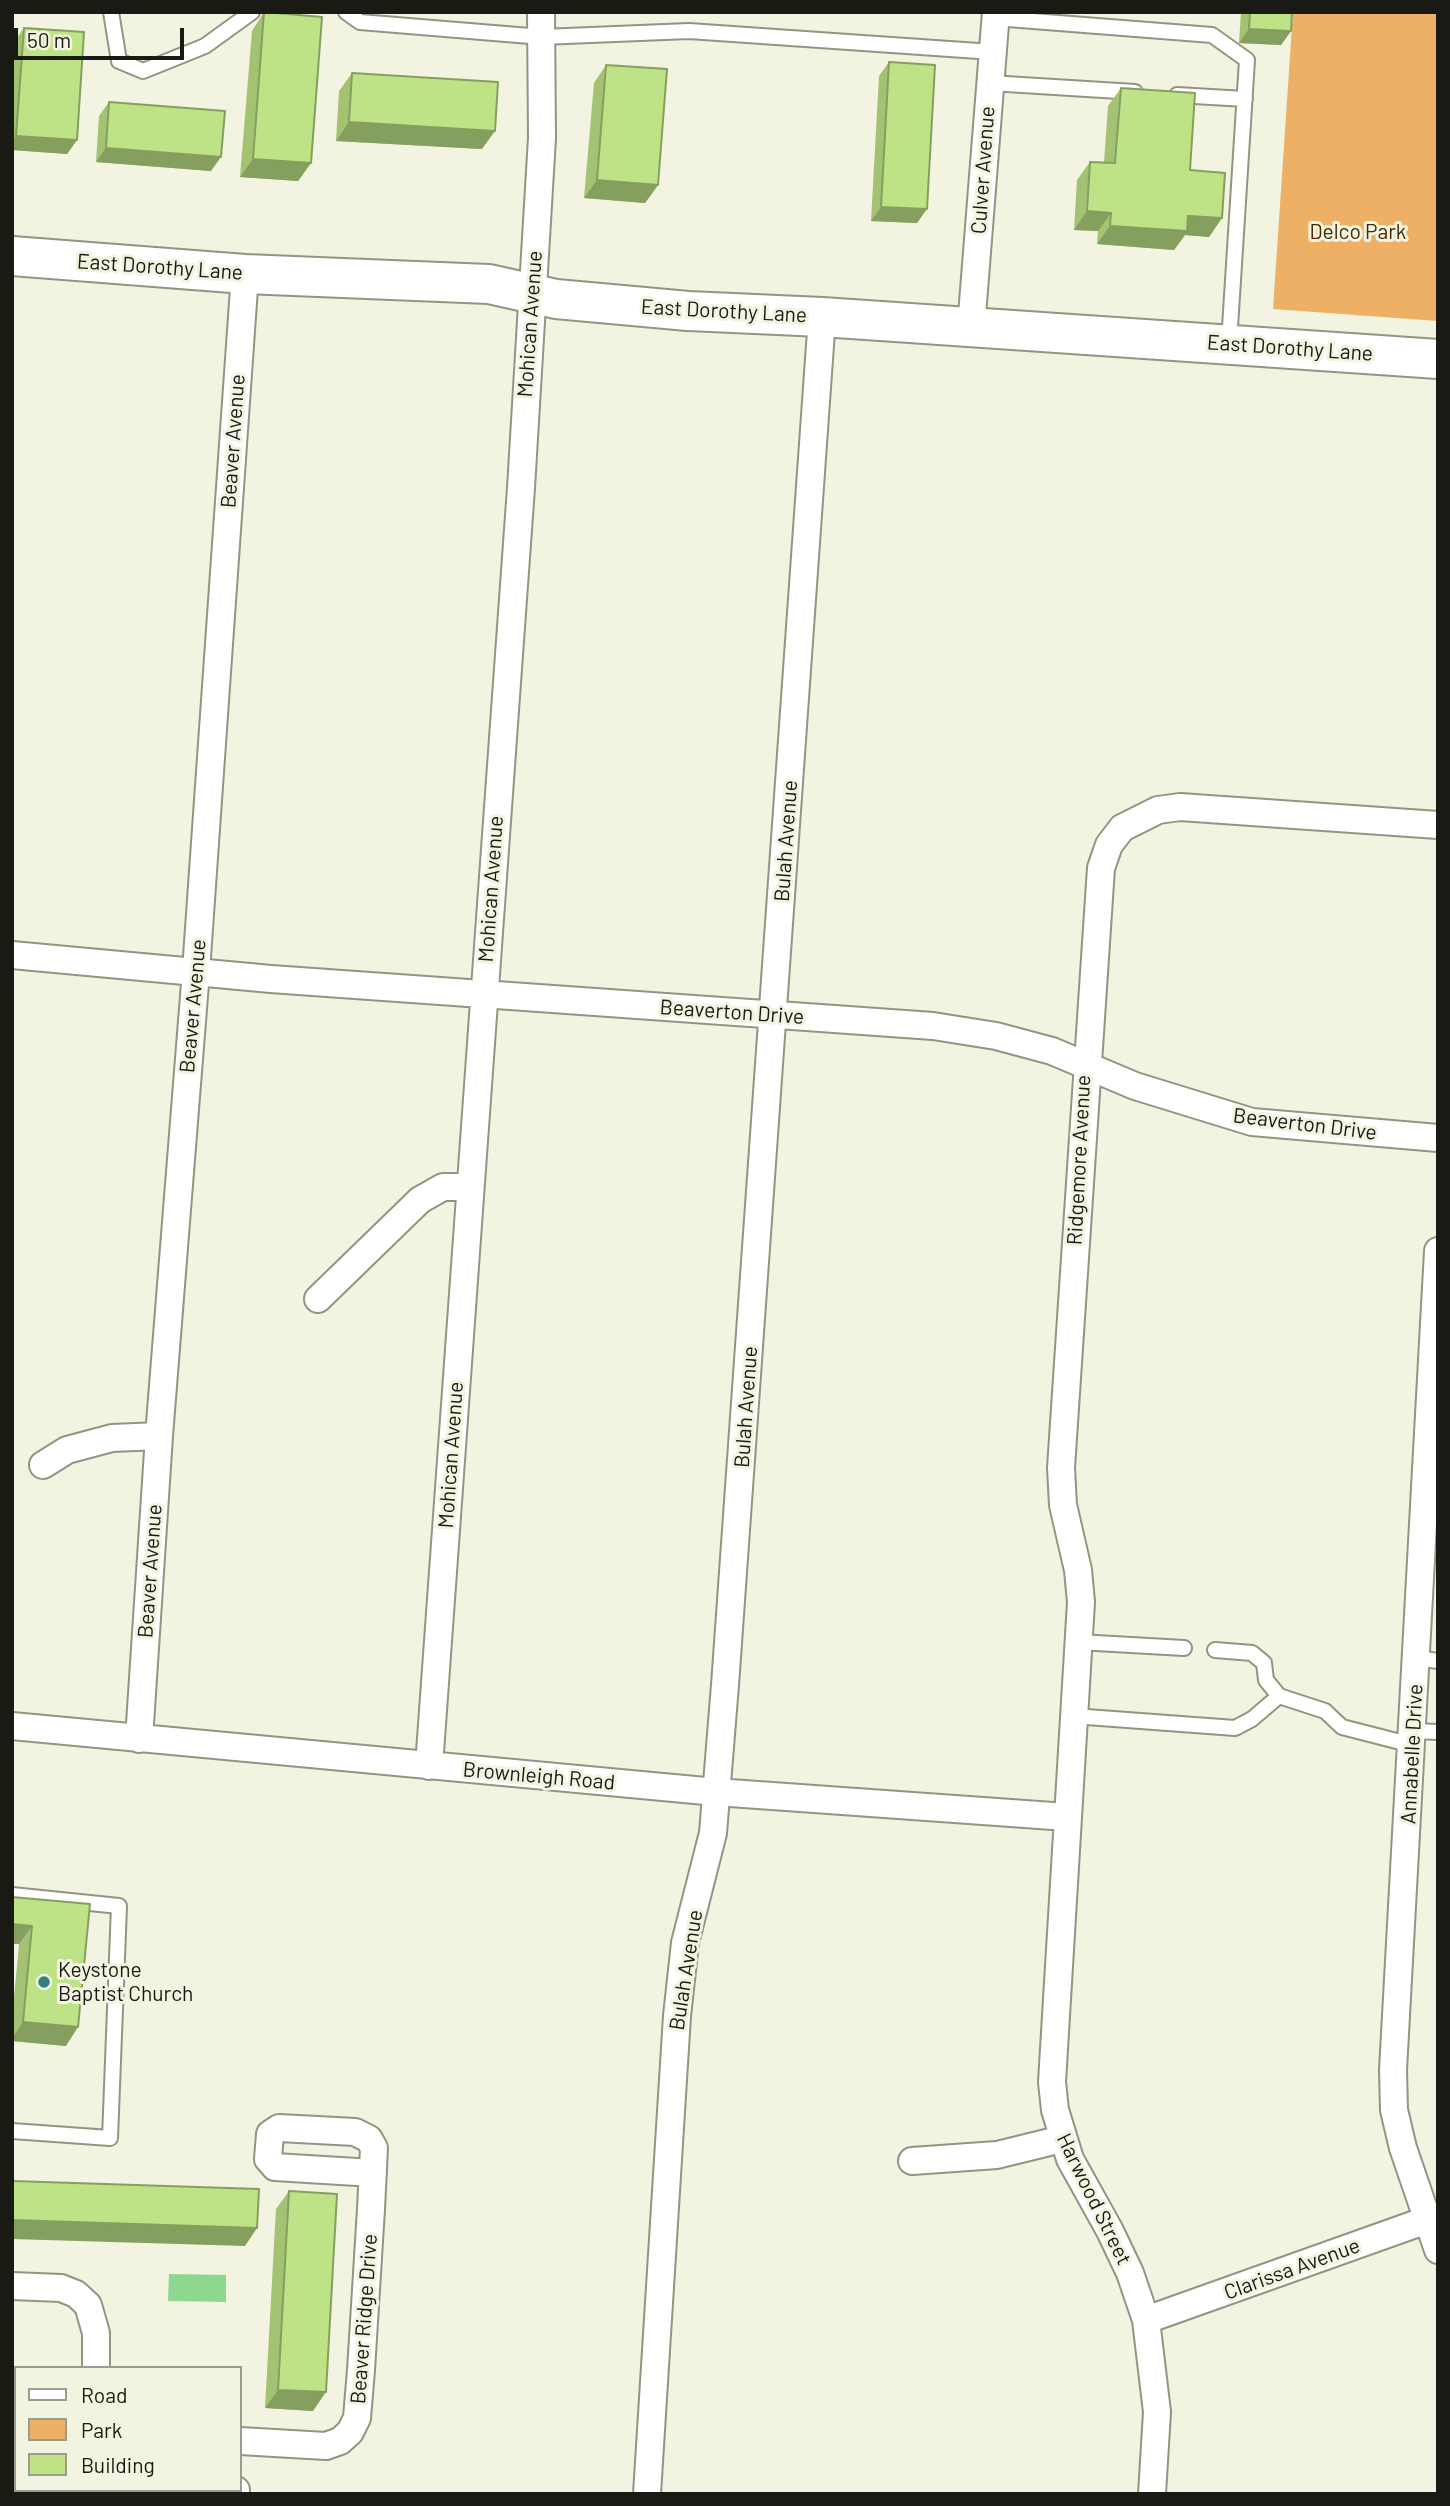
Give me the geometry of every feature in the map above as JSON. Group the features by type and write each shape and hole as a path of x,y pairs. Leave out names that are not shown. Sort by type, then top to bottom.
{"main road":[{"name":"East Dorothy Lane","path":"12,256 246,274 489,284 556,299 662,308 1438,359"}],"street":[{"name":"Culver Avenue","path":"971,328 995,15"},
{"name":"Mohican Avenue","path":"429,1766 542,138 541,24"},
{"name":"Beaver Avenue","path":"139,1739 159,1436 197,971 246,274"},
{"name":"Bulah Avenue","path":"647,2494 677,2016 685,1943 713,1833 774,1014 822,317"},
{"name":"Ridgemore Avenue","path":"1067,1817 1081,1602 1078,1570 1063,1505 1060,1468 1085,1064 1101,868 1109,845 1122,828 1158,810 1180,807 1438,825"},
{"name":"Beaverton Drive","path":"12,955 271,979 933,1026 996,1036 1085,1064 1194,1107 1252,1122 1438,1138"},
{"path":"318,1298 420,1200 443,1187 470,1187"},
{"name":"Annabelle Drive","path":"1438,1251 1426,1420 1427,1660 1393,2070 1394,2110 1403,2148 1433,2218 1438,2250"},
{"path":"43,1465 67,1450 112,1438 159,1436"},
{"name":"Brownleigh Road","path":"12,1727 716,1792 1067,1817"},
{"name":"Harwood Street","path":"1067,1817 1052,2082 1062,2139 1125,2263 1146,2320 1157,2412 1152,2494"},
{"path":"912,2161 960,2160 997,2155 1062,2139"},
{"name":"Beaver Ridge Drive","path":"242,2442 326,2446 340,2441 350,2432 357,2418 373,2173"},
{"name":"Clarissa Avenue","path":"1146,2320 1433,2218"},
{"path":"12,2286 61,2288 75,2294 88,2305 96,2333 96,2366"}],"lane":[{"path":"111,12 119,61 144,71 205,46 252,12"},
{"path":"346,12 360,22 541,24 689,31 993,52"},
{"path":"995,15 1212,35 1247,60 1229,344"},
{"path":"990,83 1245,99"},
{"path":"1078,1642 1184,1648"},
{"path":"1215,1650 1252,1653 1264,1663 1266,1680 1279,1696 1325,1711 1342,1727 1421,1736"},
{"path":"1073,1716 1235,1728 1252,1719 1279,1696"},
{"path":"12,1895 119,1906 110,2138 12,2131"}],"green space":[{"name":"Delco Park","path":"1293,12 1438,12 1438,321 1273,309"}],"shaded area":[{"path":"169,2274 226,2275 226,2302 168,2301"}],"building":[{"path":"264,12 322,17 311,163 253,159"},
{"path":"1250,12 1292,12 1291,31 1249,29"},
{"path":"24,28 84,32 77,140 16,136"},
{"path":"889,62 935,65 927,209 881,207"},
{"path":"606,65 667,69 658,185 597,180"},
{"path":"352,73 498,82 495,131 349,122"},
{"path":"1121,88 1195,93 1190,170 1225,173 1222,218 1188,216 1187,231 1110,226 1111,213 1087,211 1090,162 1115,163"},
{"path":"109,102 225,111 221,157 106,148"},
{"name":"Keystone Baptist Church","path":"12,1897 90,1904 78,2027 23,2022 32,1926 12,1924"},
{"path":"12,2181 259,2189 257,2228 12,2220"},
{"path":"289,2191 337,2194 326,2392 278,2390"}],"place":[{"name":"Keystone Baptist Church","path":"44,1982"}]}
